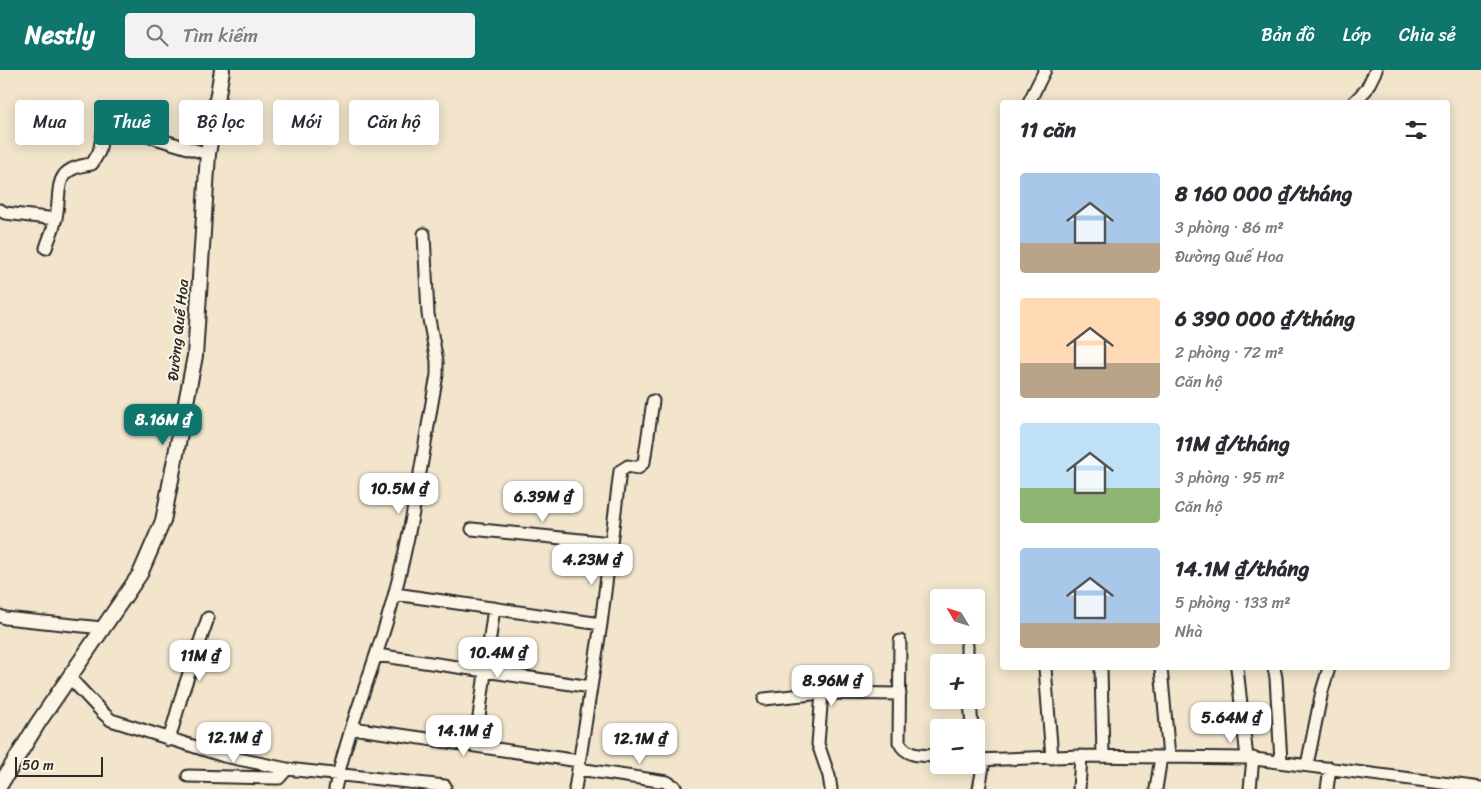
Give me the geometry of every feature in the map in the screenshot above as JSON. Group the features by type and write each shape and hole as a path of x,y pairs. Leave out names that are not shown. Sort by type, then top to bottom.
{"street":[{"name":"Đường Quế Hoa","path":"0,783 38,723 140,574 162,521 195,356 208,154 222,70"},
{"path":"1030,100 1045,70"},
{"path":"1356,100 1366,90 1376,70"},
{"path":"46,248 56,218 60,181 68,171 78,165 92,164 99,152 103,133 108,128 118,128 208,154"},
{"path":"0,210 5,213 56,218"},
{"path":"335,789 352,728 377,656 395,594 408,539 437,375 437,361 428,314 424,234"},
{"path":"575,789 601,624 620,471 628,466 638,468 644,462 652,402"},
{"path":"472,529 610,543"},
{"path":"395,594 601,624"},
{"path":"475,746 494,608"},
{"path":"0,616 102,628"},
{"path":"169,740 208,618"},
{"path":"900,641 899,742 908,753 930,755"},
{"path":"966,645 967,654"},
{"path":"377,656 591,687"},
{"path":"1046,670 1052,758"},
{"path":"1101,670 1103,756"},
{"path":"1156,789 1165,757 1161,670"},
{"path":"1236,670 1250,758 1250,789"},
{"path":"1274,670 1281,761"},
{"path":"1307,765 1322,691 1328,670"},
{"path":"69,677 111,720 210,753 287,769 445,786"},
{"path":"764,699 822,694 900,694"},
{"path":"822,694 818,744 829,776 831,789"},
{"path":"352,728 475,746 578,765 667,782 676,789"},
{"path":"1079,789 1082,756"},
{"path":"985,761 1082,756 1250,758 1481,788"},
{"path":"1327,789 1330,768"},
{"path":"188,776 279,778 287,769"},
{"path":"980,774 980,789"}]}
